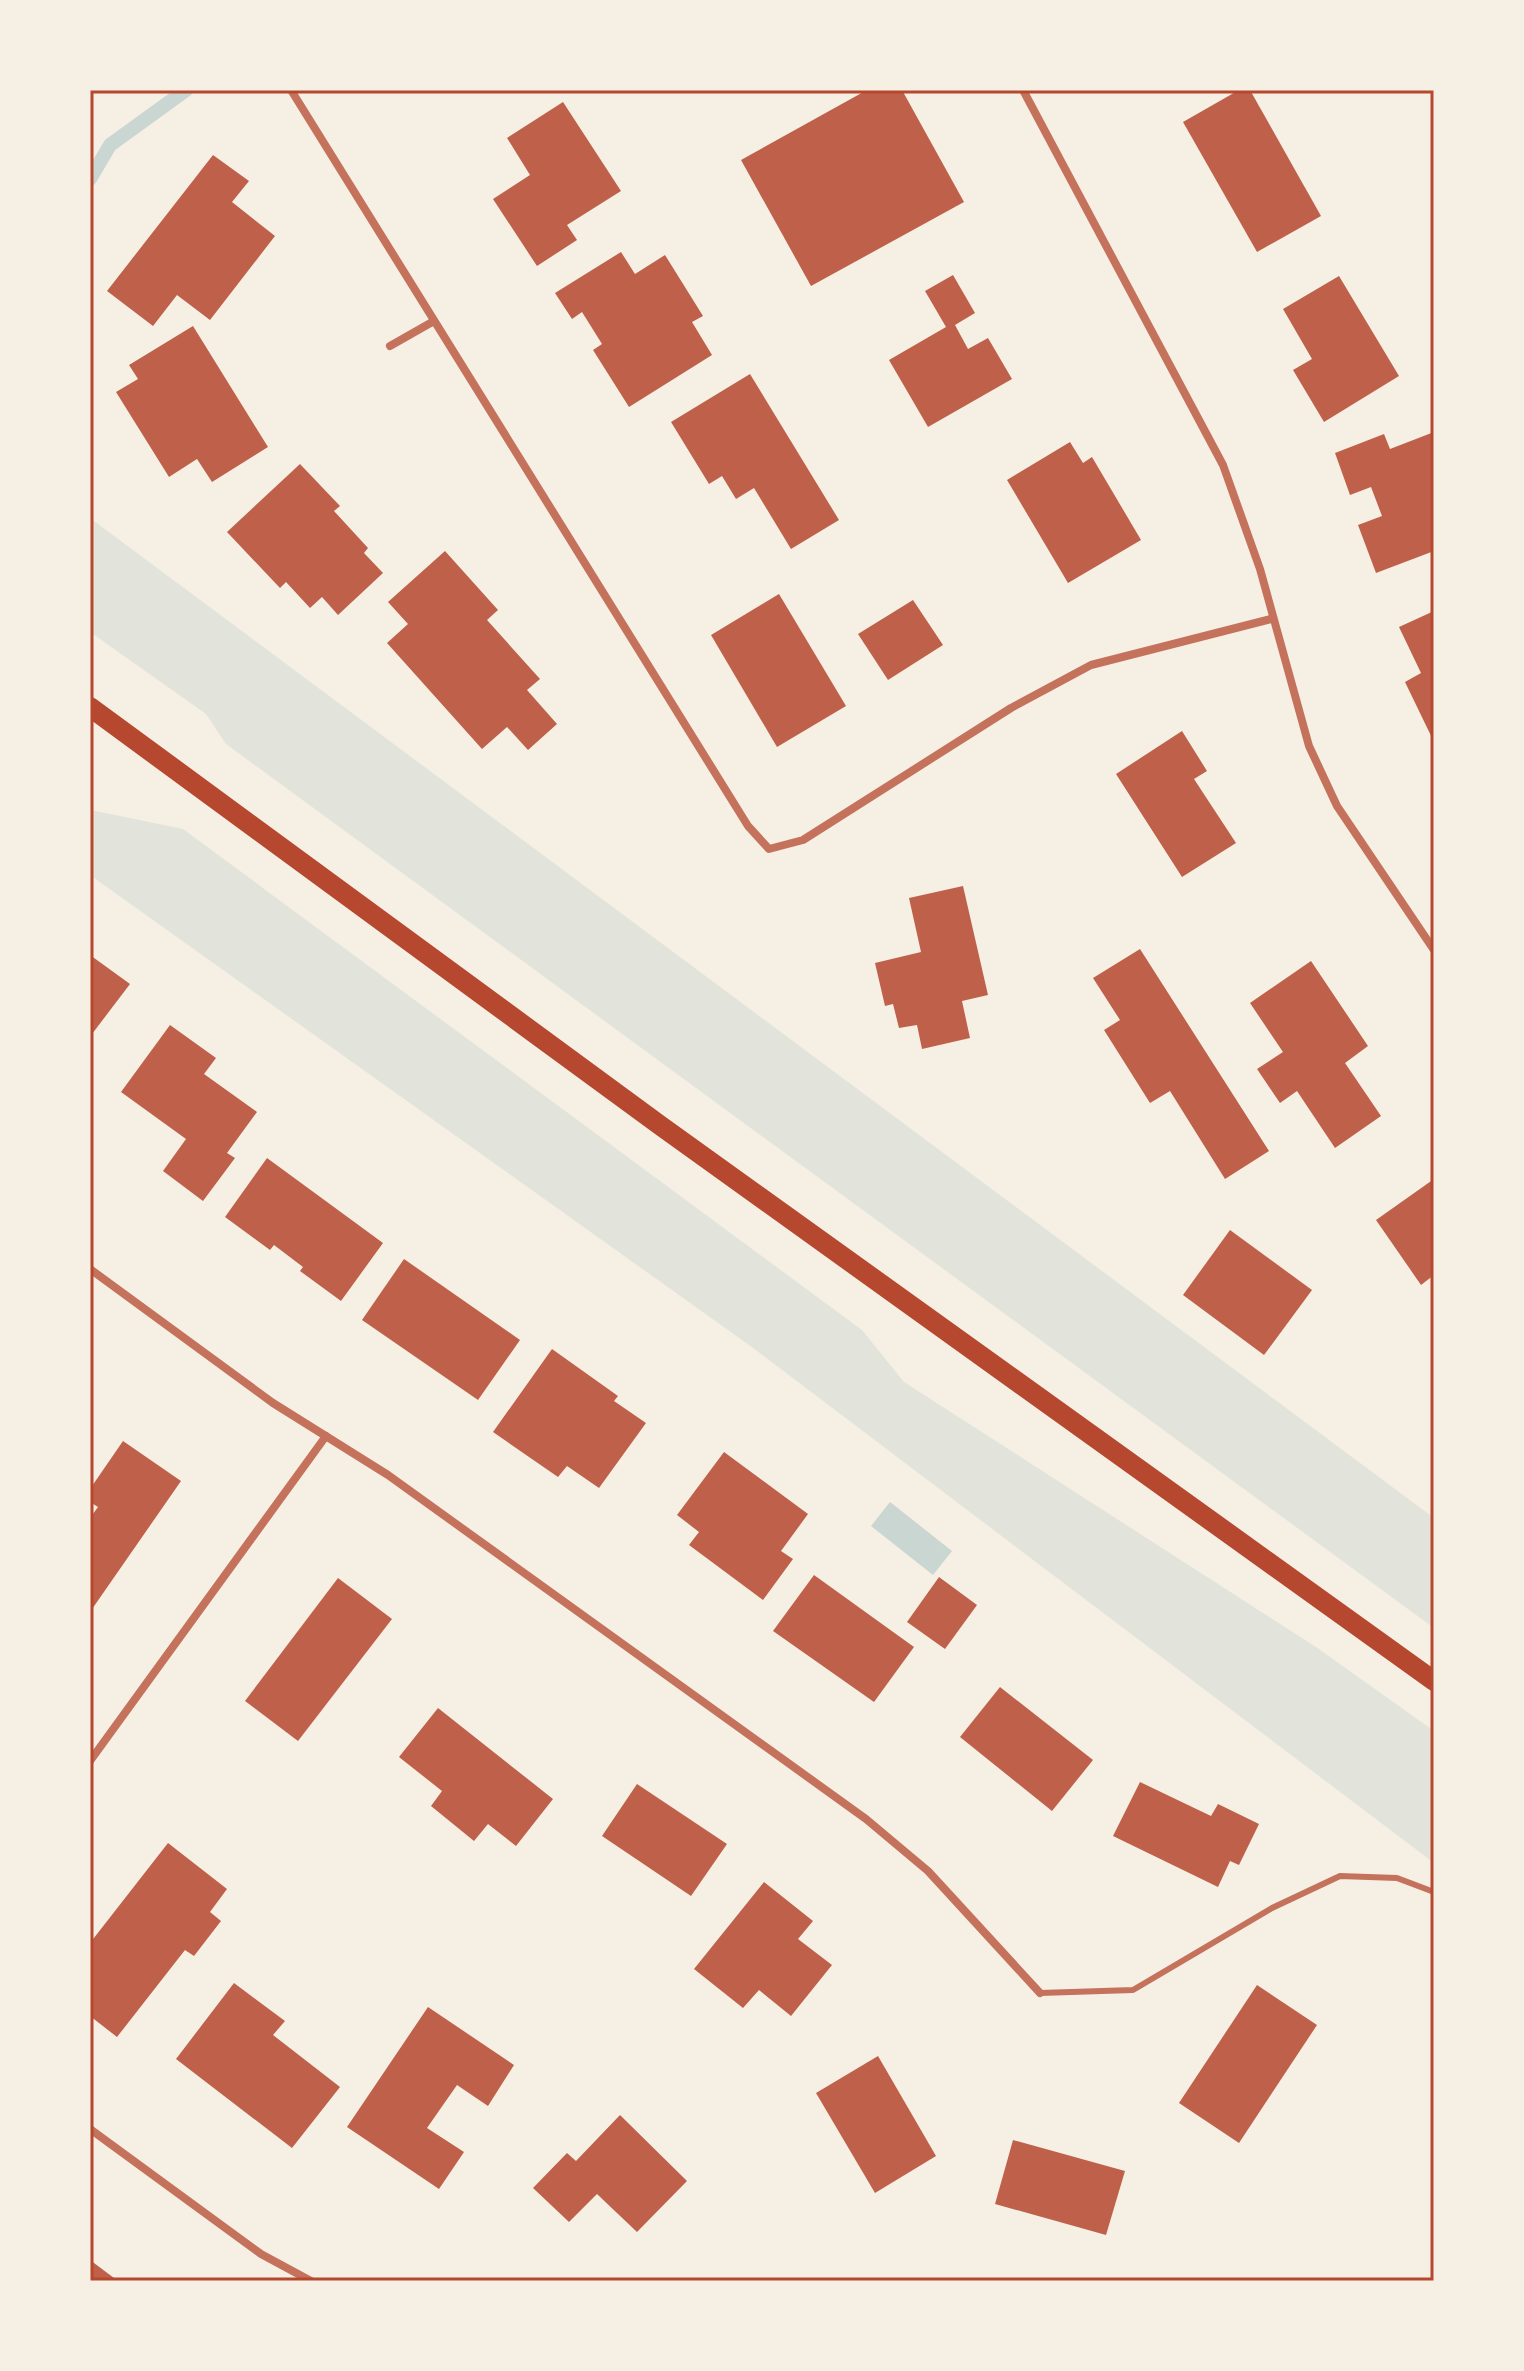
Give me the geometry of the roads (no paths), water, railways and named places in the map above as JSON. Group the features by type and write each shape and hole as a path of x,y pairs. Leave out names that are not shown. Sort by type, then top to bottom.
{"main road":[{"path":"90,707 661,1126 1434,1681"}],"street":[{"path":"291,90 748,826 769,849 803,840 1011,708 1091,665 1271,619"},
{"path":"1023,90 1223,465 1248,531 1309,746 1337,806 1434,950"},
{"path":"390,346 434,321"},
{"path":"90,1269 273,1403 388,1475 866,1819 928,1871 1040,1993"},
{"path":"90,1761 326,1436"},
{"path":"90,2129 261,2254 311,2281"}],"lane":[{"path":"1040,1993 1133,1990 1272,1908 1340,1876 1397,1878 1434,1892"}],"waterway":[{"path":"90,179 110,145 186,90"}]}
